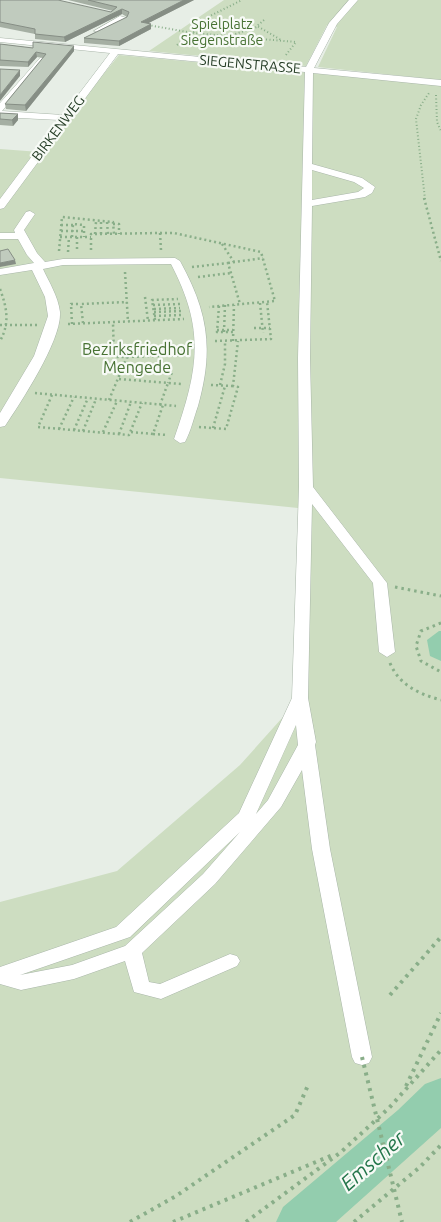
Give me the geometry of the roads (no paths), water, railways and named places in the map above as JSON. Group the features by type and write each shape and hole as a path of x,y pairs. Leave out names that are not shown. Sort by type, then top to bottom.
{"street":[{"path":"354,0 345,7 329,31 309,70 304,349 306,487 300,698 308,742 322,849 362,1058"},
{"path":"67,46 122,19"},
{"name":"SIEGENSTRASSE","path":"0,40 441,83"},
{"path":"92,49 105,40 130,45 116,51"},
{"name":"BIRKENWEG","path":"0,206 61,118 116,51"},
{"path":"0,109 40,60"},
{"path":"15,71 30,72"},
{"path":"0,114 61,118"},
{"path":"0,192 61,118"},
{"path":"306,204 361,195 368,191 370,186 358,180 308,166"},
{"path":"0,423 45,345 54,316 49,293 39,265 19,230 30,214"},
{"path":"2,236 22,236"},
{"path":"0,272 39,265 175,261 197,309 203,354 197,384 180,439"},
{"path":"306,487 380,583 387,652"},
{"path":"0,976 123,932 246,816 300,698"},
{"path":"0,976 21,983 74,972 132,951 209,879 275,803 308,742"},
{"path":"132,951 142,986 161,992 230,961"}],"waterway":[{"name":"Emscher","path":"301,1222 415,1124 441,1097"}],"park label":[{"name":"Spielplatz Siegenstraße","path":"222,32"},
{"name":"Bezirksfriedhof Mengede","path":"137,358"}]}
